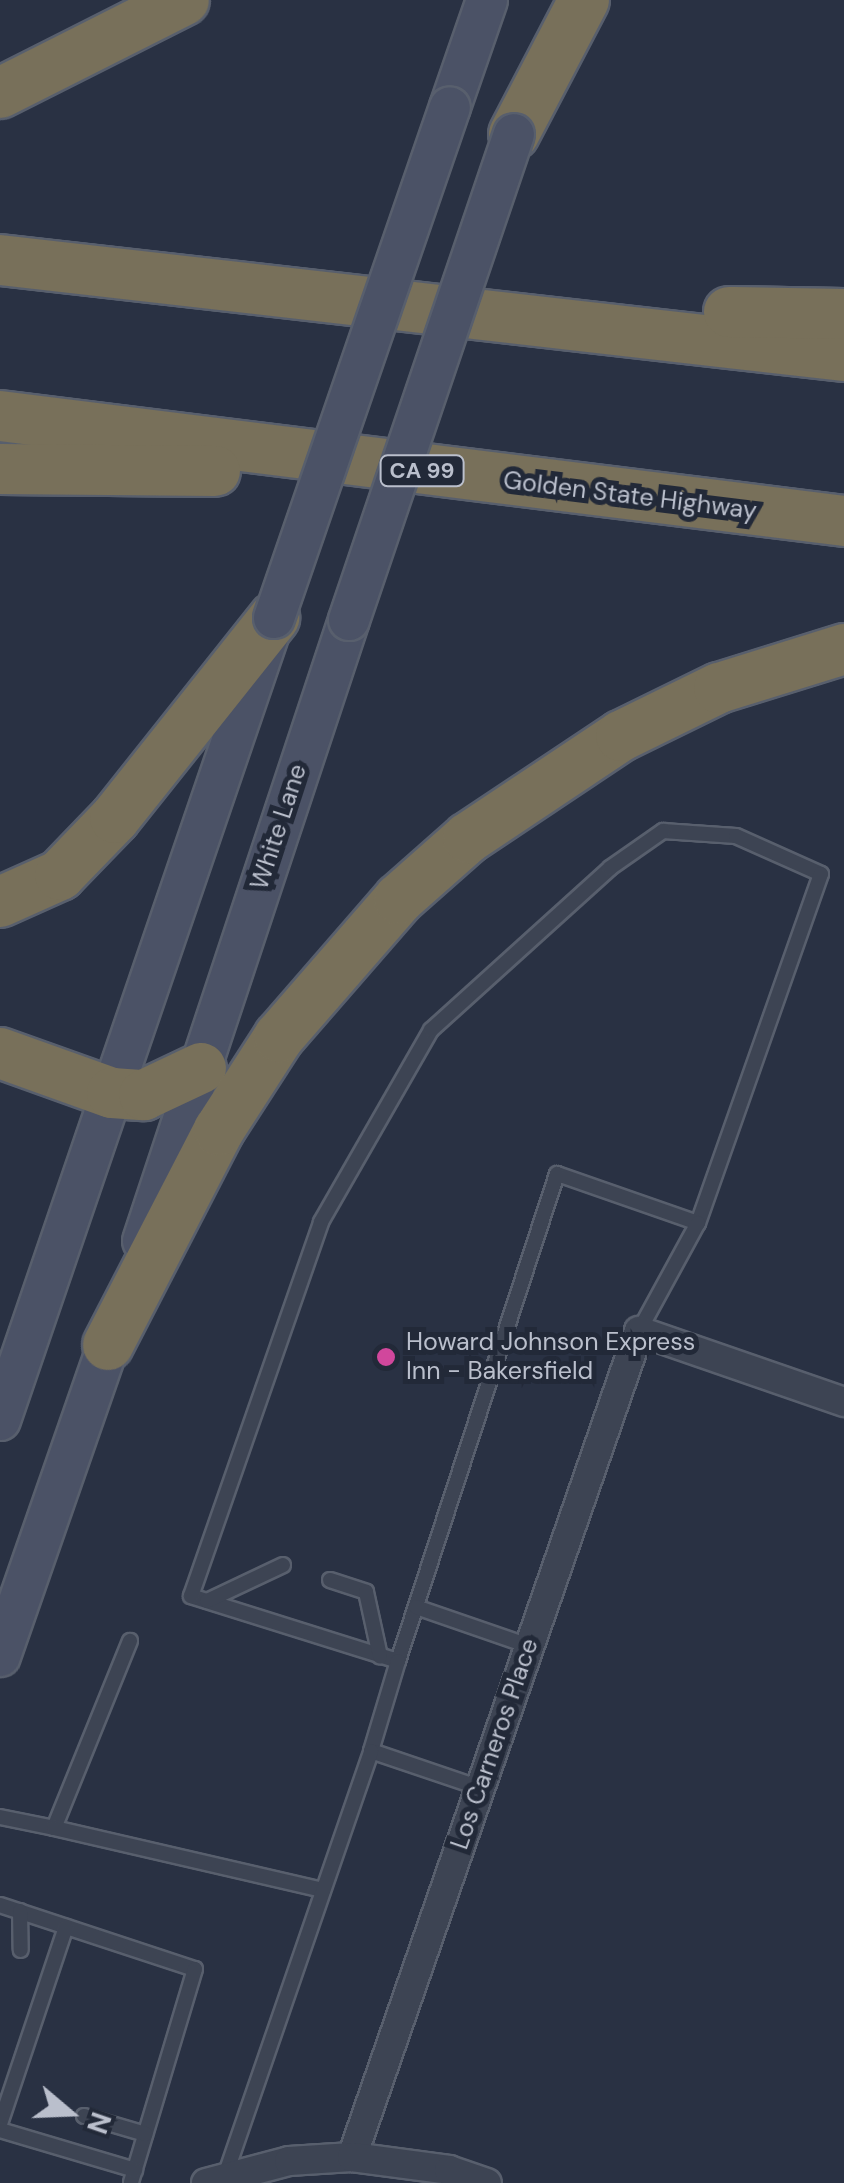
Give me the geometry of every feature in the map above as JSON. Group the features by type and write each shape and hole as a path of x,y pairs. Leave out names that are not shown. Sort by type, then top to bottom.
{"highway":[{"path":"0,93 184,0"},
{"path":"514,134 584,0"},
{"path":"0,260 341,294 844,356"},
{"path":"341,294 844,314"},
{"name":"Golden State Highway","path":"0,416 844,521"},
{"path":"0,469 438,473"},
{"path":"0,902 60,875 274,618"},
{"path":"108,1345 218,1130 279,1037 399,899 468,838 620,736 719,688 844,649"},
{"path":"0,1053 112,1093 144,1095 201,1068"}],"main road":[{"path":"0,1420 487,0"},
{"name":"White Lane","path":"0,1656 108,1345 348,620 514,134 564,0"}],"street":[{"path":"639,1331 844,1402"},
{"name":"Los Carneros Place","path":"352,2157 639,1331"},
{"path":"215,2180 289,2161 352,2157 406,2173 487,2183"}],"lane":[{"path":"398,1661 191,1596 321,1222 431,1030 610,868 663,831 736,836 821,874 698,1222 639,1331"},
{"path":"215,2180 370,1752 557,1174 698,1222"},
{"path":"207,1601 283,1565"},
{"path":"330,1580 366,1592 380,1656"},
{"path":"416,1607 529,1646"},
{"path":"54,1828 130,1641"},
{"path":"370,1752 480,1788"},
{"path":"0,1816 323,1890"},
{"path":"0,1905 18,1919 66,1927 195,1969 133,2177 0,2127 17,2095 66,1927"},
{"path":"0,1936 18,1919"},
{"path":"18,1919 21,1950"},
{"path":"84,2116 145,2134"}],"place":[{"name":"Howard Johnson Express Inn - Bakersfield","path":"386,1357"}]}
